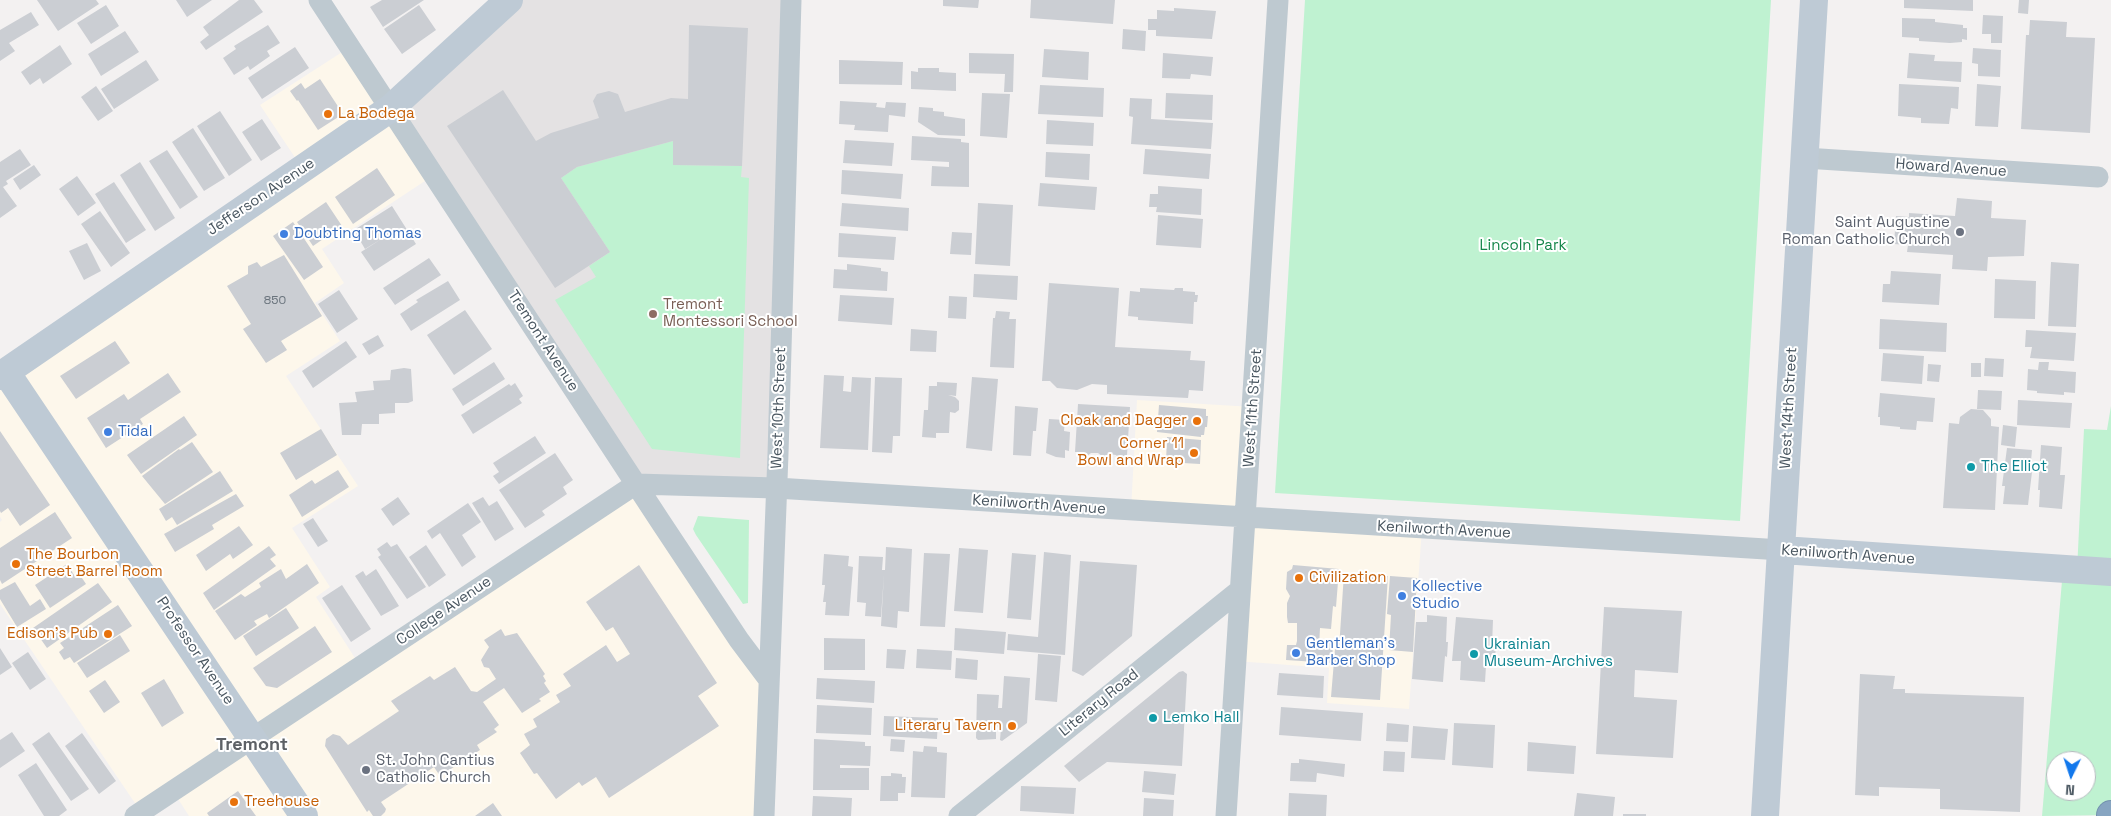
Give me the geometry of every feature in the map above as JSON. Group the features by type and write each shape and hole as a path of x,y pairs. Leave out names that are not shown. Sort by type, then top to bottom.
{"street":[{"name":"Tremont Avenue","path":"319,0 739,640 769,680"},
{"name":"Jefferson Avenue","path":"2,370 391,108 509,0"},
{"name":"West 10th Street","path":"764,816 791,0"},
{"name":"West 11th Street","path":"1226,816 1278,0"},
{"name":"West 14th Street","path":"1765,816 1814,0"},
{"name":"Howard Avenue","path":"1805,158 2098,177"},
{"name":"Professor Avenue","path":"2,370 253,738 304,816"},
{"path":"636,484 776,488"},
{"name":"College Avenue","path":"135,816 636,484"},
{"name":"Kenilworth Avenue","path":"776,488 2111,572"},
{"name":"Literary Road","path":"959,816 1240,590"}],"shaded area":[{"name":"Tremont Montessori School","path":"509,0 791,0 776,488 636,484 391,108"},
{"path":"350,47 434,175 322,249 344,283 315,303 340,341 286,376 358,486 292,528 330,587 316,597 360,666 636,484 769,680 764,816 189,816 173,791 141,812 0,604 0,522 2,520 0,517 0,363 302,168 260,105"},
{"path":"1137,400 1253,407 1246,518 1131,510"},
{"path":"1246,518 1422,528 1409,709 1327,703 1329,668 1236,661"}],"green space":[{"name":"Lincoln Park","path":"1305,0 1771,0 1740,521 1275,493"},
{"path":"673,141 673,165 742,166 741,177 749,178 740,458 652,449 555,300 596,277 589,266 610,252 561,178 577,167"},
{"path":"2111,406 2111,815 2042,816 2046,769 2046,801 2096,801 2096,751 2048,751 2063,569 2077,570 2084,429 2107,430"},
{"path":"698,516 749,520 748,603 743,604 696,535 693,529"}],"building":[{"path":"37,0 96,0 99,4 58,31"},
{"path":"176,0 212,0 187,17"},
{"path":"239,0 254,0 263,12 206,50 200,42 209,35 203,27"},
{"path":"382,0 424,0 383,27 370,7"},
{"path":"943,0 979,0 978,8 943,6"},
{"path":"1031,0 1115,0 1113,24 1030,18"},
{"path":"1904,0 1973,0 1973,11 1904,8"},
{"path":"2019,0 2029,0 2028,14 2018,13"},
{"path":"106,5 119,26 91,44 77,23"},
{"path":"419,5 436,30 402,54 384,29"},
{"path":"1174,8 1216,11 1212,39 1156,36 1156,30 1148,30 1148,19 1157,19 1157,10 1174,11"},
{"path":"31,12 39,25 9,43 15,51 0,61 0,30"},
{"path":"1983,15 2003,16 2002,43 1991,43 1991,34 1982,34"},
{"path":"1902,18 1935,19 1935,22 1963,25 1963,28 1967,28 1967,40 1962,39 1962,42 1950,43 1919,41 1919,38 1902,37"},
{"path":"2030,20 2067,22 2066,37 2095,38 2090,133 2021,129 2026,35 2029,35"},
{"path":"268,25 280,43 267,51 270,56 250,70 248,66 234,75 223,58 236,49 234,46"},
{"path":"689,25 748,28 742,166 673,165 673,141 577,167 561,178 610,252 555,288 447,126 503,90 536,141 551,133 599,118 593,101 597,94 609,91 618,94 625,112 671,98 688,99"},
{"path":"1123,29 1146,31 1145,51 1122,49"},
{"path":"125,31 139,52 101,76 88,54"},
{"path":"60,45 72,64 43,84 40,78 30,85 21,72"},
{"path":"295,47 309,68 262,99 248,78"},
{"path":"1973,48 2001,50 2000,77 1978,76 1978,64 1972,63"},
{"path":"1044,49 1089,52 1088,80 1042,77"},
{"path":"969,53 1014,54 1013,92 1004,92 1005,74 969,73"},
{"path":"1163,53 1213,57 1211,76 1191,74 1190,79 1162,78"},
{"path":"1909,53 1935,55 1934,61 1962,62 1961,82 1907,78"},
{"path":"146,60 159,80 114,109 101,89"},
{"path":"839,60 903,62 902,85 839,84"},
{"path":"918,68 939,68 939,72 956,73 956,91 911,89 911,71 918,72"},
{"path":"320,79 343,114 318,130 290,91 301,83 305,89"},
{"path":"1899,84 1959,87 1958,109 1951,108 1949,124 1921,123 1921,118 1898,116"},
{"path":"1977,84 2001,86 1998,127 1975,126"},
{"path":"1040,85 1104,88 1103,117 1038,114"},
{"path":"96,86 113,111 98,121 81,97"},
{"path":"982,93 1010,94 1007,138 980,136"},
{"path":"1166,93 1213,95 1212,120 1165,118"},
{"path":"1130,98 1152,99 1151,119 1213,123 1211,149 1131,144 1133,117 1129,116"},
{"path":"840,101 877,103 876,107 885,108 886,102 906,103 905,117 889,115 888,132 854,130 855,125 839,124"},
{"path":"919,107 933,108 933,111 944,112 944,116 965,119 965,136 938,135 918,122"},
{"path":"220,111 252,160 229,176 197,126"},
{"path":"262,119 281,148 261,161 242,132"},
{"path":"1047,120 1094,123 1093,146 1046,144"},
{"path":"193,128 225,178 204,191 172,142"},
{"path":"912,136 961,139 961,142 969,143 969,187 931,186 932,166 949,167 949,162 911,160"},
{"path":"845,140 894,143 892,166 843,163"},
{"path":"20,149 31,165 6,181 8,184 3,187 17,206 0,218 0,162"},
{"path":"1145,149 1211,154 1209,179 1143,174"},
{"path":"167,150 198,197 180,209 149,161"},
{"path":"1046,152 1090,154 1089,180 1045,177"},
{"path":"140,162 175,218 155,231 120,175"},
{"path":"34,165 41,175 20,190 13,179"},
{"path":"377,168 395,195 353,224 335,197"},
{"path":"842,170 903,174 901,199 841,194"},
{"path":"77,176 96,203 78,216 59,189"},
{"path":"114,182 146,230 126,243 95,194"},
{"path":"1040,183 1097,187 1095,210 1038,206"},
{"path":"1158,186 1202,189 1201,215 1156,212 1157,207 1149,207 1150,194 1158,194"},
{"name":"Saint Augustine Roman Catholic Church","path":"1957,198 1992,201 1991,218 2026,220 2024,256 1988,257 1987,271 1952,269 1953,255 1907,252 1908,245 1894,244 1896,216 1909,217 1909,213 1955,216"},
{"path":"326,202 342,226 313,246 297,222"},
{"path":"842,203 909,208 908,231 840,226"},
{"path":"978,203 1013,205 1010,266 975,264"},
{"path":"392,206 416,244 374,271 361,252 383,238 365,249 354,230"},
{"path":"100,211 130,253 111,267 81,224"},
{"path":"1158,215 1203,219 1201,248 1156,245"},
{"path":"293,222 323,267 304,280 273,236"},
{"path":"952,232 972,233 971,255 950,254"},
{"path":"839,233 896,237 894,260 838,257"},
{"path":"87,243 101,271 84,280 69,251"},
{"path":"284,255 322,316 281,341 287,350 266,363 243,329 251,324 227,286 248,274 248,266 257,262 261,267"},
{"path":"429,258 441,275 395,305 383,288"},
{"path":"2051,262 2079,264 2076,327 2048,326"},
{"path":"847,264 881,268 881,271 888,272 887,291 833,288 834,269 847,270"},
{"path":"1891,271 1941,274 1939,305 1882,302 1883,284 1890,284"},
{"path":"974,274 1018,276 1017,300 973,297"},
{"path":"1995,279 2036,281 2035,319 1994,318"},
{"path":"448,281 460,300 411,331 400,314 418,302 416,300"},
{"path":"1049,283 1119,288 1115,347 1191,351 1190,360 1205,361 1203,391 1189,390 1188,398 1107,394 1107,385 1092,384 1077,390 1057,388 1050,381 1042,381"},
{"path":"1140,288 1174,290 1175,288 1183,288 1183,291 1195,292 1195,295 1198,295 1197,302 1194,302 1193,324 1138,320 1138,317 1128,316 1130,291 1140,292"},
{"path":"339,290 358,319 337,333 318,304"},
{"path":"840,295 894,298 892,325 838,321"},
{"path":"949,296 967,297 966,319 948,318"},
{"path":"465,310 492,349 454,375 427,335"},
{"path":"996,311 1010,312 1009,319 1016,319 1014,368 990,367 993,318 995,318"},
{"path":"1880,319 1947,323 1946,352 1879,349"},
{"path":"911,329 937,331 936,352 910,351"},
{"path":"2026,330 2076,333 2074,361 2030,358 2032,347 2025,347"},
{"path":"378,335 384,346 369,355 362,344"},
{"path":"115,341 130,363 76,399 60,376"},
{"path":"346,341 357,357 313,388 302,371"},
{"path":"1883,353 1924,356 1922,384 1881,381"},
{"path":"1985,358 2004,359 2003,377 1984,376"},
{"path":"494,362 505,379 463,406 452,389"},
{"path":"2039,362 2049,362 2048,370 2076,372 2075,393 2064,392 2064,395 2037,393 2037,391 2027,390 2028,369 2038,370"},
{"path":"1971,363 1981,363 1981,377 1971,377"},
{"path":"1928,364 1941,365 1939,382 1927,381"},
{"path":"411,369 413,401 395,403 395,413 379,414 379,424 362,424 361,435 342,435 339,403 357,402 355,392 374,390 373,381 390,380 391,370"},
{"path":"168,373 181,392 140,419 143,424 106,448 87,418 124,394 128,400"},
{"path":"824,375 844,376 843,391 851,392 852,377 871,378 868,450 820,448"},
{"path":"875,377 902,378 900,436 893,436 892,453 872,452"},
{"path":"972,377 998,379 992,451 966,448"},
{"path":"937,382 957,383 956,396 948,395 955,397 959,401 959,410 955,413 950,412 949,433 936,433 936,438 922,437 924,410 928,410 929,386 937,386"},
{"path":"515,383 523,396 519,399 522,403 473,434 461,415 509,384 511,386"},
{"path":"1978,390 2002,391 2001,410 1977,409"},
{"path":"1880,393 1935,398 1933,422 1917,421 1916,430 1880,425 1880,417 1878,417"},
{"path":"2018,400 2072,403 2070,428 2017,425"},
{"path":"1078,404 1130,407 1127,455 1120,459 1116,455 1109,454 1103,457 1098,453 1091,453 1087,456 1081,452 1075,452"},
{"path":"1159,405 1206,409 1206,416 1208,416 1204,435 1201,435 1201,437 1157,432"},
{"path":"1015,406 1038,408 1036,431 1033,431 1031,456 1013,455"},
{"name":"The Elliot","path":"1971,409 1983,410 1991,419 1991,426 1999,427 1995,510 1943,508 1949,423 1959,424 1960,417"},
{"path":"184,416 197,435 141,474 127,455"},
{"path":"1049,419 1065,420 1064,431 1070,432 1069,451 1065,450 1065,458 1046,453"},
{"path":"2003,425 2017,427 2015,447 2001,445"},
{"path":"321,429 337,455 296,480 280,453"},
{"path":"0,431 50,505 20,526 8,508 1,513 0,511"},
{"path":"535,436 546,453 499,484 493,476 499,472 493,463"},
{"path":"1167,437 1201,440 1200,464 1166,462"},
{"path":"192,442 213,472 165,504 142,476 179,449"},
{"path":"2041,445 2062,447 2060,475 2065,475 2062,509 2039,507 2040,490 2038,490"},
{"path":"2007,448 2032,450 2030,472 2032,472 2028,505 2003,504 2005,486 2002,486"},
{"path":"555,453 573,480 563,487 567,494 542,511 545,515 525,528 499,490"},
{"path":"338,470 349,487 302,517 289,495 312,480 315,484"},
{"path":"220,471 233,491 177,525 172,517 166,521 159,509"},
{"path":"236,494 244,506 212,525 214,529 175,552 164,534"},
{"path":"398,497 410,514 393,526 381,509"},
{"path":"483,497 489,506 497,501 514,529 495,541 472,503"},
{"path":"468,503 481,522 462,535 476,557 462,567 440,533 432,539 427,531"},
{"name":"The Bourbon Street Barrel Room","path":"55,512 72,538 2,584 0,580 0,548"},
{"path":"313,518 328,541 318,547 303,524"},
{"path":"239,526 253,545 233,559 230,554 206,571 196,555"},
{"path":"387,542 391,547 397,544 426,587 407,599 378,557 381,555 377,549"},
{"path":"426,545 446,575 429,587 409,557"},
{"path":"269,546 276,555 270,559 276,566 214,610 203,593"},
{"path":"886,547 912,549 909,612 898,611 897,628 881,626 884,574 881,617 865,616 866,603 857,602 859,556 883,557 882,570 885,570"},
{"path":"959,548 988,550 983,613 954,611"},
{"path":"1044,552 1071,555 1065,655 1007,650 1008,634 1038,637"},
{"path":"924,553 950,554 945,627 920,626"},
{"path":"1012,553 1036,555 1031,620 1007,618"},
{"path":"824,554 849,556 848,566 853,567 849,616 825,615 826,602 823,602 825,585 822,585"},
{"path":"1080,561 1137,565 1132,636 1083,676 1072,671"},
{"path":"67,564 76,578 80,575 86,584 50,608 35,585"},
{"path":"307,564 319,583 269,618 267,614 254,621 257,625 235,640 215,611 241,594 245,597 261,587 259,583 281,569 286,579"},
{"path":"639,565 717,683 698,696 719,726 609,798 596,777 582,786 579,782 556,799 537,773 534,774 520,753 530,745 524,734 537,727 533,719 560,702 556,695 571,686 563,674 606,645 617,662 630,654 613,627 606,631 586,602"},
{"path":"1293,565 1339,569 1336,607 1333,606 1331,629 1320,628 1319,647 1323,647 1324,641 1333,641 1332,663 1286,660 1287,645 1296,645 1297,641 1297,623 1288,623 1287,617 1287,603 1290,596 1286,589 1287,572 1292,569"},
{"path":"376,569 399,606 381,616 355,576 363,571 366,576"},
{"path":"1344,573 1388,576 1380,700 1331,697 1335,649 1339,649"},
{"name":"Kollective Studio","path":"1390,576 1417,578 1413,652 1389,650 1391,615 1387,614"},
{"path":"15,582 30,606 40,599 46,609 17,627 0,599 0,590"},
{"path":"98,583 112,602 47,648 33,628"},
{"path":"342,585 371,629 351,642 322,598"},
{"path":"118,605 132,626 74,663 70,657 64,660 59,652 64,648 60,643"},
{"path":"1604,607 1682,611 1678,673 1635,670 1634,697 1677,700 1673,758 1596,754"},
{"path":"286,608 299,628 256,656 243,636"},
{"path":"1427,615 1447,617 1446,642 1448,642 1443,682 1412,679 1416,622 1427,622"},
{"name":"Ukrainian Museum-Archives","path":"1456,617 1493,620 1492,646 1496,646 1494,667 1486,666 1485,682 1460,680 1461,661 1452,661"},
{"path":"315,626 332,652 277,688 266,686 253,668"},
{"path":"955,628 1006,632 1004,654 954,650"},
{"path":"501,629 505,636 517,633 545,674 543,676 546,681 544,683 550,692 539,699 541,701 522,713 504,688 483,702 499,725 494,729 497,732 477,745 480,750 440,776 434,767 381,802 386,809 381,816 373,816 369,810 367,812 325,746 326,739 333,734 340,736 348,745 399,711 391,701 430,676 434,680 455,667 471,691 477,692 496,679 489,668 484,667 481,660 489,647 484,640"},
{"path":"120,635 130,651 87,678 77,663"},
{"path":"824,638 865,639 865,670 824,670"},
{"path":"0,648 12,667 0,675"},
{"path":"887,649 906,650 904,669 886,668"},
{"path":"917,649 952,651 951,670 916,668"},
{"path":"28,652 46,679 30,690 12,663"},
{"path":"1038,654 1061,656 1057,702 1035,700"},
{"path":"956,658 978,660 977,680 955,678"},
{"name":"Lemko Hall","path":"1183,671 1187,674 1182,766 1107,762 1079,782 1064,766 1179,672"},
{"path":"1279,673 1324,676 1323,698 1277,695"},
{"path":"1860,674 1895,676 1893,689 1905,689 1905,693 2024,697 2020,812 1940,809 1940,789 1879,787 1879,796 1855,795"},
{"path":"1004,676 1030,678 1027,723 1002,741 1000,740 1001,728 996,727 996,739 978,740 976,738 977,694 999,695 998,708 1002,708"},
{"path":"817,678 875,681 874,703 816,699"},
{"path":"164,679 184,713 162,727 141,693"},
{"path":"105,680 120,702 104,713 89,691"},
{"path":"817,705 872,708 871,735 816,733"},
{"path":"1281,707 1363,713 1361,741 1279,735"},
{"path":"884,716 938,718 937,739 883,736"},
{"path":"1387,723 1409,725 1408,742 1386,741"},
{"path":"1454,723 1495,725 1493,768 1452,765"},
{"path":"1413,726 1448,729 1445,760 1411,758"},
{"path":"12,732 25,751 0,768 0,740"},
{"path":"49,732 89,789 71,801 32,744"},
{"path":"82,733 116,781 99,794 65,746"},
{"path":"814,739 865,742 865,746 871,746 870,766 840,765 840,768 869,768 869,790 813,790"},
{"path":"891,739 905,740 904,752 890,751"},
{"path":"1528,742 1576,746 1574,774 1527,771"},
{"path":"924,746 937,747 937,752 947,753 945,798 911,797 913,751 923,752"},
{"path":"1384,751 1405,752 1404,772 1383,771"},
{"path":"1299,759 1345,764 1344,777 1317,773 1316,782 1290,781 1291,763 1299,763"},
{"path":"36,763 67,810 59,816 44,816 18,775"},
{"path":"1144,771 1176,774 1174,795 1142,792"},
{"path":"891,773 902,774 902,777 906,777 905,793 898,793 898,801 880,801 881,776 891,776"},
{"path":"1021,786 1076,788 1074,814 1020,811"},
{"name":"Treehouse","path":"238,791 256,816 209,816 207,813"},
{"path":"1289,793 1327,795 1326,816 1288,816"},
{"path":"1577,793 1615,797 1613,816 1574,816"},
{"path":"813,796 852,798 851,816 812,816"},
{"path":"1144,798 1174,800 1173,816 1143,816"},
{"path":"493,803 502,816 475,816"},
{"path":"1623,814 1646,814 1646,816 1623,816"}],"place":[{"name":"La Bodega","path":"328,114"},
{"name":"Saint Augustine Roman Catholic Church","path":"1960,232"},
{"name":"Doubting Thomas","path":"284,234"},
{"name":"Tremont Montessori School","path":"653,314"},
{"name":"Cloak and Dagger","path":"1197,421"},
{"name":"Tidal","path":"108,432"},
{"name":"Corner 11 Bowl and Wrap","path":"1194,453"},
{"name":"The Elliot","path":"1971,467"},
{"name":"The Bourbon Street Barrel Room","path":"16,564"},
{"name":"Civilization","path":"1299,578"},
{"name":"Kollective Studio","path":"1402,596"},
{"name":"Edison's Pub","path":"108,634"},
{"name":"Gentleman's Barber Shop","path":"1296,653"},
{"name":"Ukrainian Museum-Archives","path":"1474,654"},
{"name":"Lemko Hall","path":"1153,718"},
{"name":"Literary Tavern","path":"1012,726"},
{"name":"St. John Cantius Catholic Church","path":"366,770"},
{"name":"Treehouse","path":"234,802"}],"district":[{"name":"Tremont","path":"252,745"}]}
